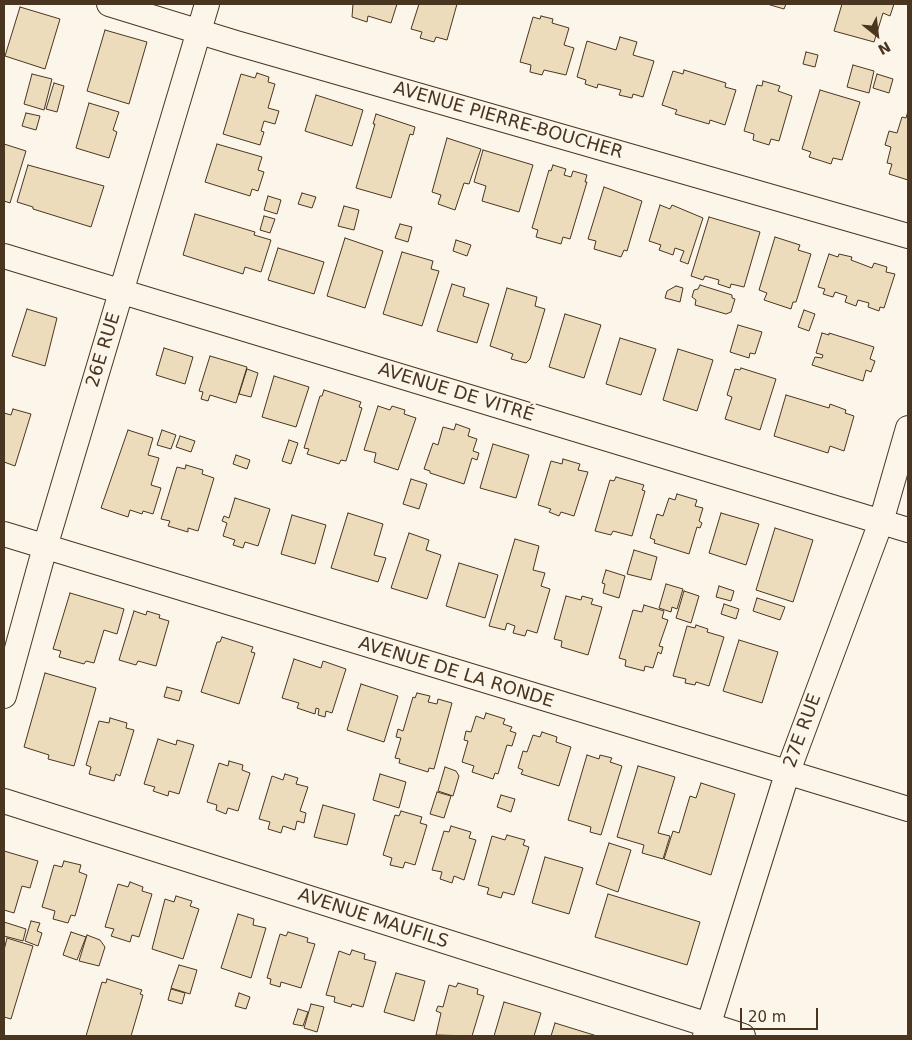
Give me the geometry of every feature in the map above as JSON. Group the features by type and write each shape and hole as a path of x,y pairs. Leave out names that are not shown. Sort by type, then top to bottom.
{"street":[{"name":"AVENUE PIERRE-BOUCHER","path":"109,4 908,236"},
{"name":"26E RUE","path":"4,696 45,547 207,4"},
{"name":"AVENUE DE VITRÉ","path":"4,256 908,530"},
{"name":"27E RUE","path":"707,1031 787,774 880,522 908,428"},
{"name":"AVENUE DE LA RONDE","path":"4,534 787,774 908,809"},
{"name":"AVENUE MAUFILS","path":"4,801 707,1031 743,1036"}],"building":[{"path":"353,4 397,4 391,23 368,16 367,22 352,17"},
{"path":"419,4 457,4 447,40 436,37 434,42 420,38 422,32 411,29"},
{"path":"767,4 786,4 784,9"},
{"path":"842,4 894,4 890,16 883,13 874,42 834,31"},
{"path":"20,7 60,19 45,69 5,56"},
{"path":"541,16 553,19 552,23 569,28 564,45 574,48 566,75 544,70 542,75 530,72 531,65 520,62 533,17 540,19"},
{"path":"105,30 147,42 129,104 87,91"},
{"path":"620,37 637,42 633,55 654,61 643,97 633,94 632,98 619,95 621,90 598,84 597,88 585,84 586,80 577,77 587,41 616,50"},
{"path":"806,52 818,55 815,67 803,64"},
{"path":"853,65 874,71 869,93 847,87"},
{"path":"684,70 726,83 725,87 736,90 725,125 710,120 709,124 675,114 677,110 662,105 673,71 683,74"},
{"path":"257,73 269,77 268,82 275,84 268,108 279,111 275,124 264,121 261,131 264,132 260,145 223,134 241,74 255,78"},
{"path":"32,74 52,79 44,110 24,104"},
{"path":"877,74 893,79 889,93 873,88"},
{"path":"763,81 780,86 778,91 792,96 779,141 771,139 769,145 753,140 754,134 744,131 757,85 762,86"},
{"path":"54,83 64,86 57,112 46,109"},
{"path":"820,90 860,102 842,160 833,158 831,164 809,157 811,152 802,149"},
{"path":"316,95 363,110 352,146 305,131"},
{"path":"89,103 119,112 113,130 117,132 109,158 76,148"},
{"path":"908,111 908,180 889,174 892,164 887,163 891,147 885,145 889,131 897,133 902,117 906,118"},
{"path":"26,113 40,116 36,130 22,126"},
{"path":"376,114 415,127 413,135 410,134 391,198 356,188 375,124 373,124"},
{"path":"447,138 481,149 469,184 464,183 455,210 438,204 441,195 432,192"},
{"path":"4,144 26,151 10,203 4,201"},
{"path":"217,144 262,157 258,170 264,172 258,191 252,189 250,196 205,182"},
{"path":"483,150 533,165 519,212 482,201 486,186 474,182"},
{"path":"28,165 104,186 91,227 33,209 33,207 17,202"},
{"path":"553,165 566,169 564,175 571,177 573,171 587,175 585,182 587,182 570,239 563,237 561,244 536,237 538,230 532,228 549,170 551,171"},
{"path":"604,187 642,201 627,251 624,250 621,257 594,249 596,241 588,239"},
{"path":"302,193 316,197 312,208 298,204"},
{"path":"268,196 281,200 277,214 264,210"},
{"path":"660,205 670,209 672,205 703,218 688,264 680,261 684,251 675,248 673,255 659,250 661,245 649,241"},
{"path":"344,206 359,210 354,230 338,226"},
{"path":"195,214 255,232 254,235 271,240 261,272 245,267 243,274 183,255"},
{"path":"264,216 275,219 270,233 260,230"},
{"path":"709,217 760,232 744,287 731,284 730,288 718,284 719,280 705,276 703,280 691,276"},
{"path":"400,224 412,227 408,242 395,238"},
{"path":"775,237 800,245 798,250 811,254 796,302 793,302 791,309 764,300 767,293 759,290"},
{"path":"345,238 383,251 365,308 327,296"},
{"path":"456,240 471,245 467,256 453,251"},
{"path":"278,248 324,262 314,294 268,280"},
{"path":"402,252 433,261 431,269 439,271 422,326 383,314"},
{"path":"829,254 838,257 839,254 852,257 851,260 872,268 874,263 887,267 886,272 895,274 884,308 880,307 879,311 868,307 869,303 858,300 856,306 845,302 847,296 835,292 833,297 823,294 825,289 818,287"},
{"path":"452,284 465,288 463,296 489,304 477,343 437,331"},
{"path":"700,285 732,295 732,298 735,299 731,312 726,314 695,305 696,300 692,297 694,290 698,289"},
{"path":"676,286 683,288 680,302 665,298 667,291"},
{"path":"507,288 537,297 535,306 545,309 530,359 526,363 511,359 513,354 490,346"},
{"path":"27,309 57,318 45,366 12,356"},
{"path":"804,310 815,314 809,331 798,327"},
{"path":"565,314 601,325 584,378 549,367"},
{"path":"738,325 762,332 755,354 750,353 749,358 730,352"},
{"path":"822,333 829,335 829,333 874,347 870,359 875,361 871,372 866,370 863,381 812,365 815,357 822,358 823,355 816,353"},
{"path":"620,338 656,349 641,395 606,384"},
{"path":"164,348 193,357 185,384 156,375"},
{"path":"678,349 713,360 697,411 663,400"},
{"path":"210,356 247,367 236,403 210,395 208,401 201,399 203,392 199,391"},
{"path":"741,368 776,379 760,430 725,419 732,397 727,395 735,369 740,370"},
{"path":"247,369 258,373 251,397 239,394"},
{"path":"274,376 309,387 296,427 262,417"},
{"path":"324,390 361,402 359,407 362,408 346,461 341,460 339,464 307,454 309,449 304,448 320,396 322,396"},
{"path":"786,395 829,408 830,404 846,410 845,413 854,416 844,451 830,446 828,453 774,436"},
{"path":"378,406 390,410 392,406 405,410 404,414 416,418 398,470 374,462 376,453 364,450"},
{"path":"13,409 31,414 15,466 4,462 4,413 11,415"},
{"path":"456,424 470,429 468,436 477,439 473,451 479,453 477,460 472,458 464,484 430,473 430,471 424,469 433,443 438,445 443,427 454,430"},
{"path":"128,430 153,438 148,455 159,458 151,485 161,488 153,514 143,511 142,514 130,510 128,517 101,508"},
{"path":"162,430 176,435 171,449 157,445"},
{"path":"180,436 195,441 191,452 176,447"},
{"path":"289,440 298,443 291,464 282,461"},
{"path":"493,444 529,455 516,498 480,488"},
{"path":"236,455 250,460 247,469 233,464"},
{"path":"563,459 580,464 578,470 588,472 574,516 561,512 559,516 549,512 551,509 538,505 551,461 562,464"},
{"path":"186,465 203,470 202,474 214,478 198,531 188,528 188,532 168,526 170,521 161,519 177,467 185,469"},
{"path":"616,477 644,485 642,490 645,491 632,536 613,531 611,535 595,531 610,480 614,481"},
{"path":"411,479 427,484 419,509 403,504"},
{"path":"677,494 697,500 695,506 703,508 699,521 702,523 700,528 697,527 689,554 654,543 655,540 650,538 657,514 663,516 669,498 675,500"},
{"path":"235,498 270,509 258,546 245,542 243,548 233,545 235,540 223,536 227,523 222,521 224,516 229,518"},
{"path":"348,513 383,524 374,555 386,558 378,582 331,568"},
{"path":"721,513 759,524 746,565 709,553"},
{"path":"292,515 326,525 315,564 281,554"},
{"path":"775,528 813,540 793,602 756,590"},
{"path":"409,533 429,540 426,550 441,555 427,599 391,588"},
{"path":"515,539 539,546 533,570 545,573 541,586 550,589 537,633 527,630 525,636 513,633 515,626 507,623 505,630 489,626"},
{"path":"634,550 657,557 651,580 627,574"},
{"path":"459,563 498,575 485,618 446,606"},
{"path":"606,570 625,576 619,598 603,593 605,584 602,583"},
{"path":"666,584 683,589 677,609 672,607 671,612 659,608"},
{"path":"719,586 734,591 731,601 716,597"},
{"path":"684,591 699,596 691,623 676,618"},
{"path":"70,593 124,609 117,634 104,630 94,663 86,661 84,664 59,657 61,651 53,649"},
{"path":"566,596 581,600 582,596 593,599 591,604 602,607 588,655 561,647 562,641 554,639"},
{"path":"757,598 785,607 780,620 753,611"},
{"path":"724,604 739,609 736,619 721,614"},
{"path":"644,605 664,611 662,618 668,620 659,646 663,647 661,654 658,652 653,668 645,666 644,671 625,666 626,660 619,658 633,610 642,612"},
{"path":"134,611 146,615 147,611 160,615 159,618 169,621 156,666 138,661 136,665 119,660"},
{"path":"696,625 708,629 707,632 724,637 709,686 696,682 695,685 685,683 686,679 673,676 687,626 695,628"},
{"path":"222,637 253,647 251,652 255,653 239,704 201,692 217,642 220,642"},
{"path":"739,640 778,652 762,703 723,691"},
{"path":"294,659 321,668 323,661 346,669 332,713 326,711 325,717 318,715 319,709 316,708 315,714 297,708 299,703 282,698"},
{"path":"45,673 96,688 74,766 48,759 49,755 24,747"},
{"path":"361,684 398,696 384,742 347,730"},
{"path":"167,687 182,691 179,701 164,697"},
{"path":"417,693 430,696 428,702 437,704 438,699 452,703 434,769 429,768 428,772 399,763 400,759 395,758 401,738 396,737 398,729 403,731 413,697 415,698"},
{"path":"486,713 505,719 503,724 512,727 510,731 516,733 512,746 507,745 498,774 495,773 493,779 472,772 474,766 462,762 468,741 464,740 466,731 471,732 476,716 484,719"},
{"path":"110,718 127,723 126,728 134,730 120,776 116,774 114,781 89,774 91,767 86,765 99,721 109,723"},
{"path":"542,732 557,737 556,742 571,747 559,786 521,774 523,770 518,768 523,751 527,752 533,735 540,737"},
{"path":"158,739 176,745 177,740 194,745 179,794 169,791 168,796 153,791 155,787 144,784"},
{"path":"587,755 599,759 600,755 612,758 610,762 622,766 601,835 590,832 591,827 568,820"},
{"path":"229,761 243,765 242,770 250,773 238,811 228,808 226,814 216,810 217,805 207,802 219,763 228,766"},
{"path":"638,766 675,777 658,833 670,836 663,859 642,853 644,845 617,837"},
{"path":"445,767 456,771 459,776 453,796 438,791"},
{"path":"285,774 298,778 296,784 308,787 300,811 306,813 304,823 297,821 295,830 283,826 281,833 268,829 270,822 259,819 272,776 283,780"},
{"path":"380,774 406,782 399,808 373,800"},
{"path":"701,783 735,794 711,875 664,859 673,831 679,833 690,796 696,798"},
{"path":"437,792 451,796 444,818 430,814"},
{"path":"501,795 515,799 511,812 497,807"},
{"path":"323,805 355,814 347,845 314,837"},
{"path":"401,811 422,817 420,823 427,825 415,865 405,862 403,868 390,865 392,858 383,855 395,815 399,816"},
{"path":"451,826 471,832 469,838 476,840 464,880 454,876 452,883 440,879 442,872 432,870 444,831 449,832"},
{"path":"507,835 525,840 523,845 529,847 514,895 503,892 501,898 487,894 489,888 478,885 492,836 505,840"},
{"path":"609,843 631,850 618,892 596,884"},
{"path":"4,851 38,861 30,888 22,886 14,913 4,910"},
{"path":"545,857 583,868 569,914 532,903"},
{"path":"64,861 81,865 79,872 87,875 75,916 71,915 68,923 53,919 55,911 42,907 54,865 62,867"},
{"path":"130,882 143,887 142,891 152,894 139,937 132,935 130,942 111,936 114,929 105,927 118,884 128,887"},
{"path":"608,894 700,922 687,965 595,937"},
{"path":"176,896 192,901 190,906 199,909 183,959 152,949 165,899 174,902"},
{"path":"238,914 254,919 253,925 266,928 251,978 221,968"},
{"path":"31,921 40,923 37,931 42,933 38,946 25,941"},
{"path":"4,922 26,929 23,941 4,936"},
{"path":"71,932 86,937 77,960 63,955"},
{"path":"288,932 308,938 307,942 315,944 301,988 281,982 280,987 270,984 271,979 267,978 280,934 286,936"},
{"path":"87,935 100,940 105,947 99,966 79,961"},
{"path":"7,938 33,946 11,1019 4,1017 4,950"},
{"path":"352,950 365,954 364,959 376,962 363,1007 352,1004 351,1007 334,1002 335,997 326,995 339,951 350,955"},
{"path":"179,965 197,970 190,994 171,988"},
{"path":"396,973 425,981 414,1021 384,1012"},
{"path":"107,979 142,990 140,994 143,995 131,1036 86,1036 102,982 106,983"},
{"path":"458,983 478,989 477,994 484,996 472,1036 436,1035 441,1013 436,1011 438,1006 443,1007 449,985 456,987"},
{"path":"171,989 185,993 182,1004 168,1000"},
{"path":"239,993 250,997 246,1009 235,1006"},
{"path":"504,1002 541,1013 534,1036 494,1036"},
{"path":"311,1004 324,1007 317,1032 304,1028"},
{"path":"298,1009 308,1012 303,1026 293,1024"},
{"path":"555,1023 597,1036 551,1036"}]}
